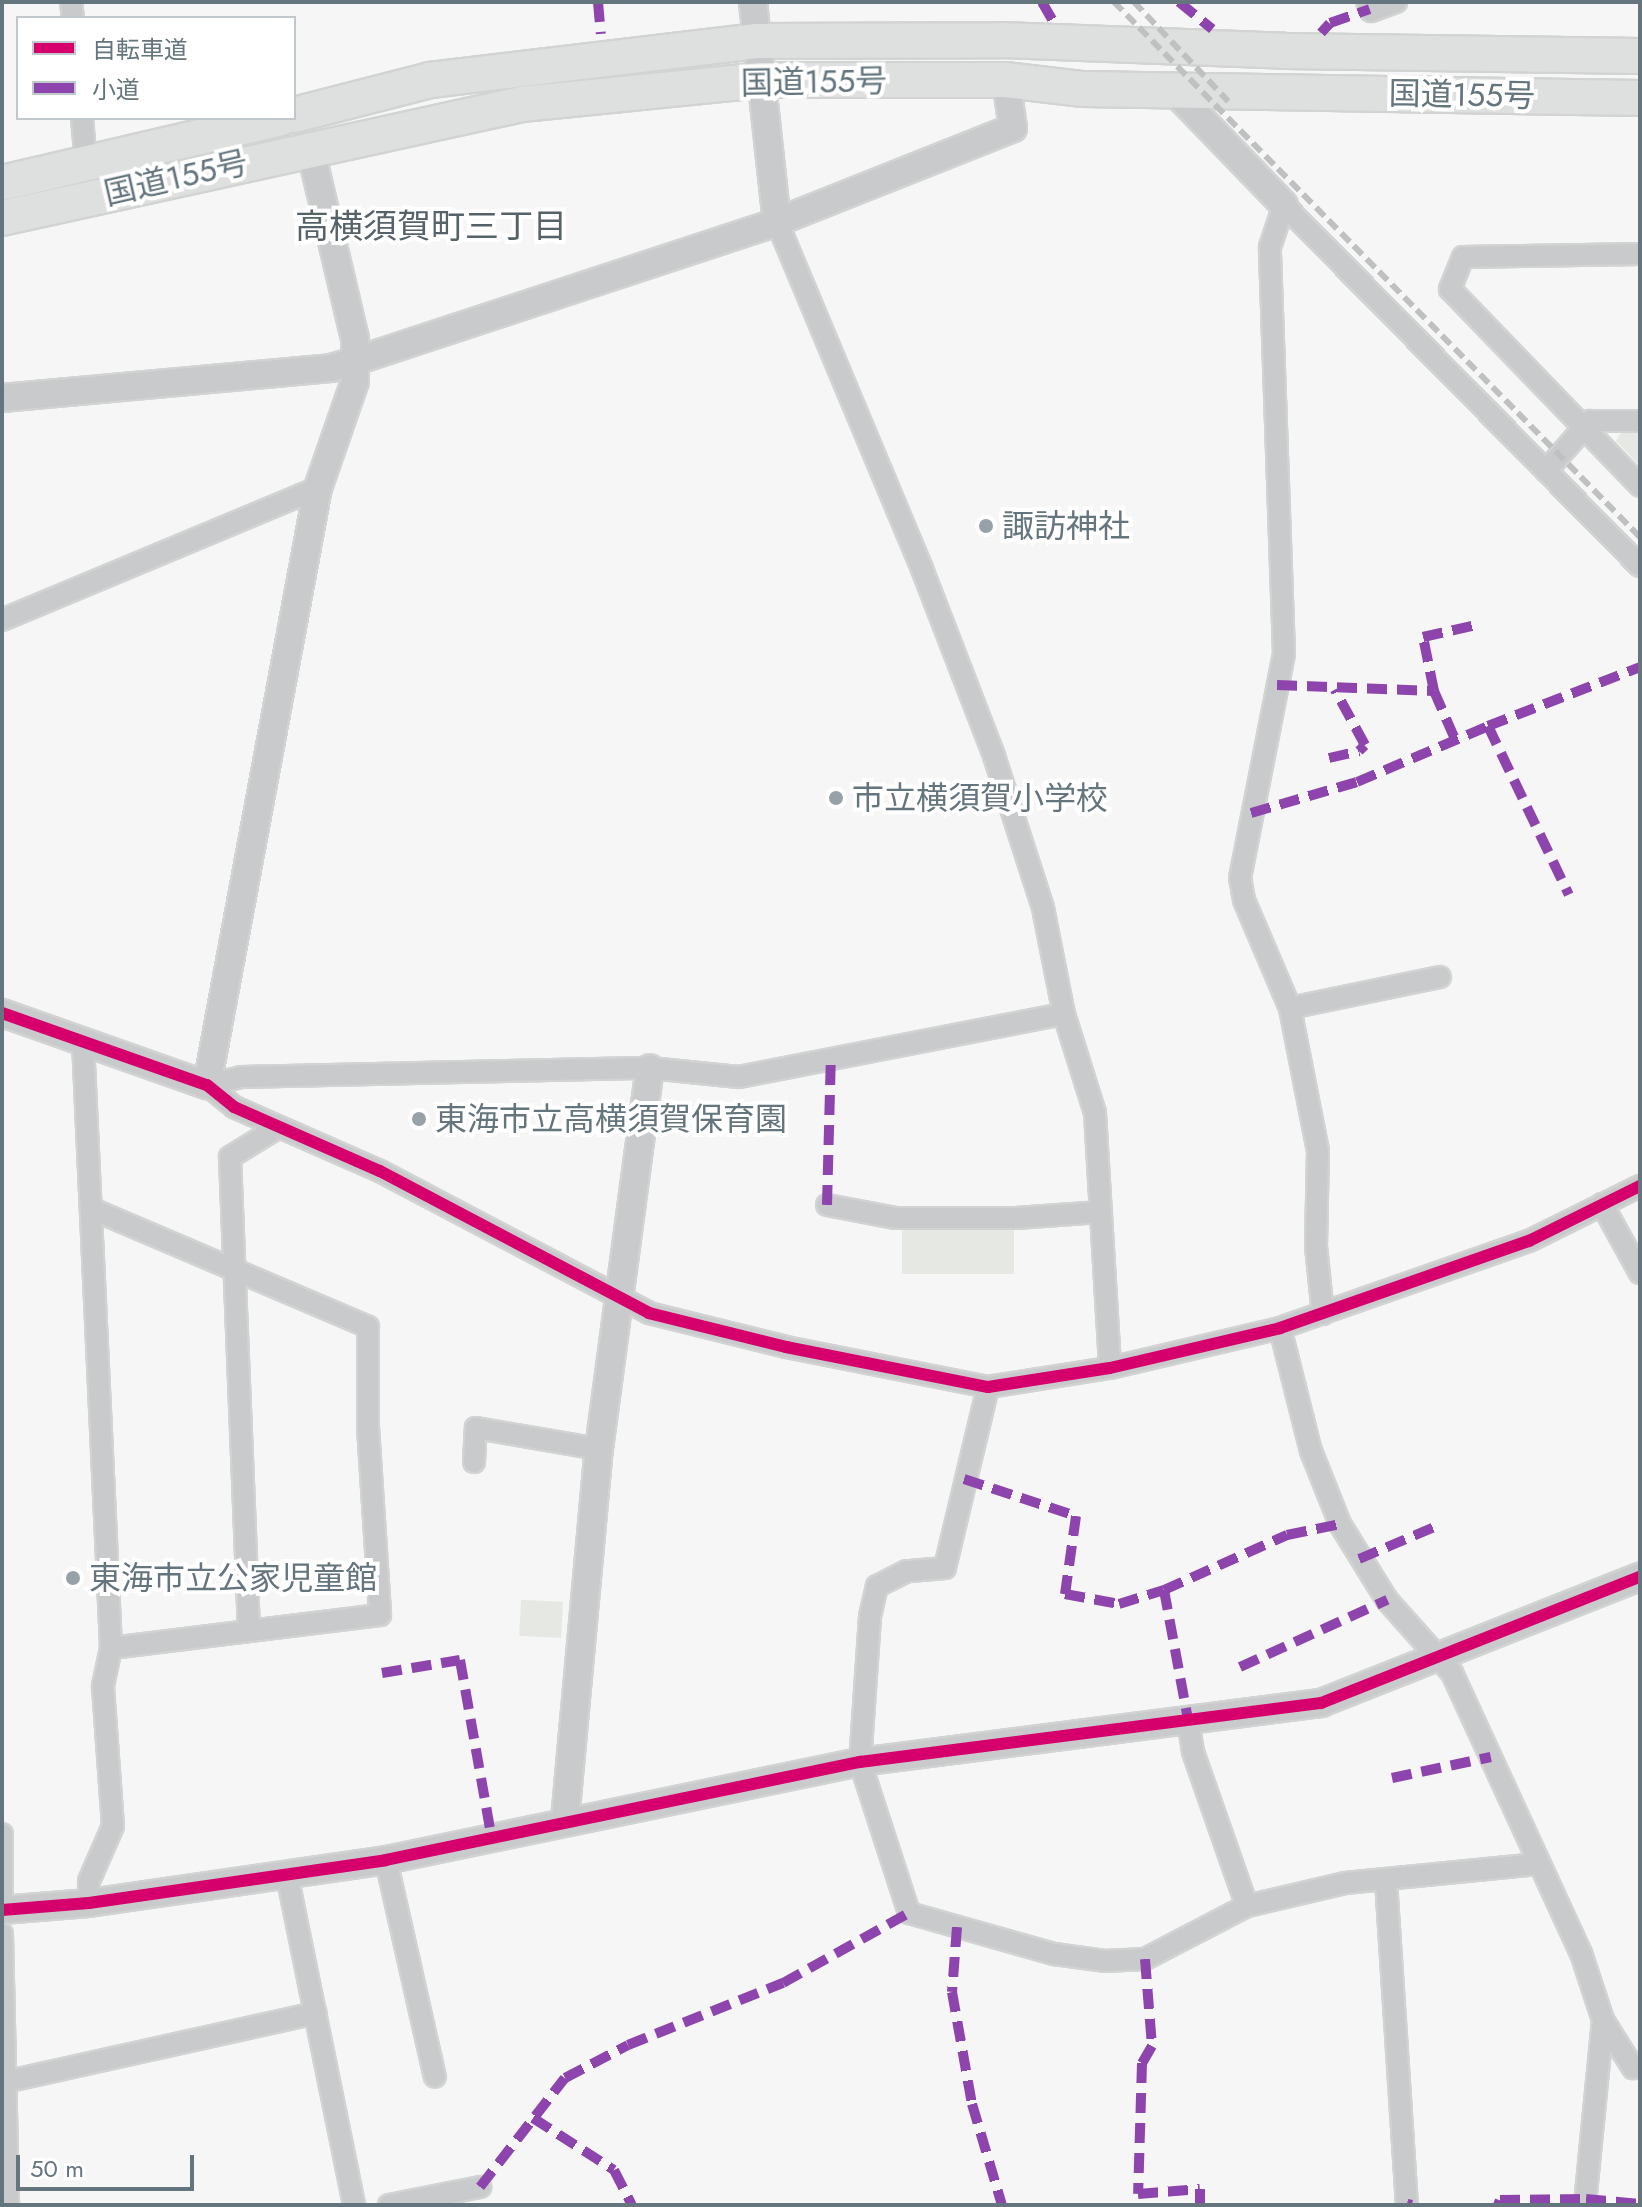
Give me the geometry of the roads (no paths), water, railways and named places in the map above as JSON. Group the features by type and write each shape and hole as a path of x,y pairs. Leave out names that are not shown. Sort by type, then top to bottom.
{"highway":[{"name":"国道155号","path":"296,114 430,80 756,41 1003,40 1285,51 1640,56"},
{"name":"国道155号","path":"2,218 310,147 591,94 761,80 1006,80 1174,91 1640,98"},
{"name":"国道155号","path":"2,183 273,120"}],"street":[{"path":"753,2 777,222 994,756 1043,908 1064,1014 1095,1113 1110,1368"},
{"path":"1367,2 1371,11 1396,2"},
{"path":"2,398 331,368 355,361 777,222 1013,128 1006,80"},
{"path":"1174,91 1640,566"},
{"path":"82,120 86,164"},
{"path":"207,1085 318,488 355,381 355,339 310,147"},
{"path":"1284,205 1270,247 1284,654 1240,878 1244,900 1290,1008 1318,1151 1316,1246 1323,1314"},
{"path":"1640,254 1463,257 1450,289 1640,486"},
{"path":"1546,471 1590,421 1640,421"},
{"path":"2,620 318,488"},
{"path":"1290,1008 1440,977"},
{"path":"2,1013 207,1085 234,1107 380,1171 649,1313 786,1347 988,1387 1110,1368 1280,1328 1529,1241 1640,1186"},
{"path":"207,1085 241,1077 650,1068 739,1077 1064,1014"},
{"path":"83,1042 111,1648 103,1687 113,1826 89,1881 89,1903"},
{"path":"565,1820 599,1449 650,1068"},
{"path":"249,1631 230,1157 279,1127"},
{"path":"1602,1204 1640,1273"},
{"path":"827,1205 895,1218 1016,1218 1101,1212"},
{"path":"92,1209 368,1327 368,1427 380,1615 111,1648"},
{"path":"1280,1328 1311,1451 1340,1524 1380,1590 1452,1673 1581,1953 1603,2020 1637,2068"},
{"path":"988,1387 945,1568 907,1571 877,1586 862,1682 860,1762 893,1877 909,1913 1054,1954 1105,1961 1145,1959 1247,1906 1345,1883 1538,1864"},
{"path":"474,1462 476,1428 599,1449"},
{"path":"2,1910 89,1903 386,1860 565,1820 860,1762 1321,1703 1640,1577"},
{"path":"1188,1720 1193,1752 1247,1906"},
{"path":"2,1834 2,1895"},
{"path":"386,1860 435,2077"},
{"path":"287,1875 354,2205"},
{"path":"1386,1881 1407,2204"},
{"path":"2,1934 9,2081 8,2205"},
{"path":"9,2081 316,2013"},
{"path":"1585,2205 1603,2020"},
{"path":"1598,2069 1637,2068"},
{"path":"389,2205 480,2187"}],"railway":[{"path":"1114,2 1640,537"},
{"path":"1134,2 1228,101"}],"place":[{"name":"諏訪神社","path":"986,526"},
{"name":"市立横須賀小学校","path":"836,798"},
{"name":"東海市立高横須賀保育園","path":"419,1119"},
{"name":"東海市立公家児童館","path":"73,1578"}],"district":[{"name":"高横須賀町三丁目","path":"431,227"}]}
